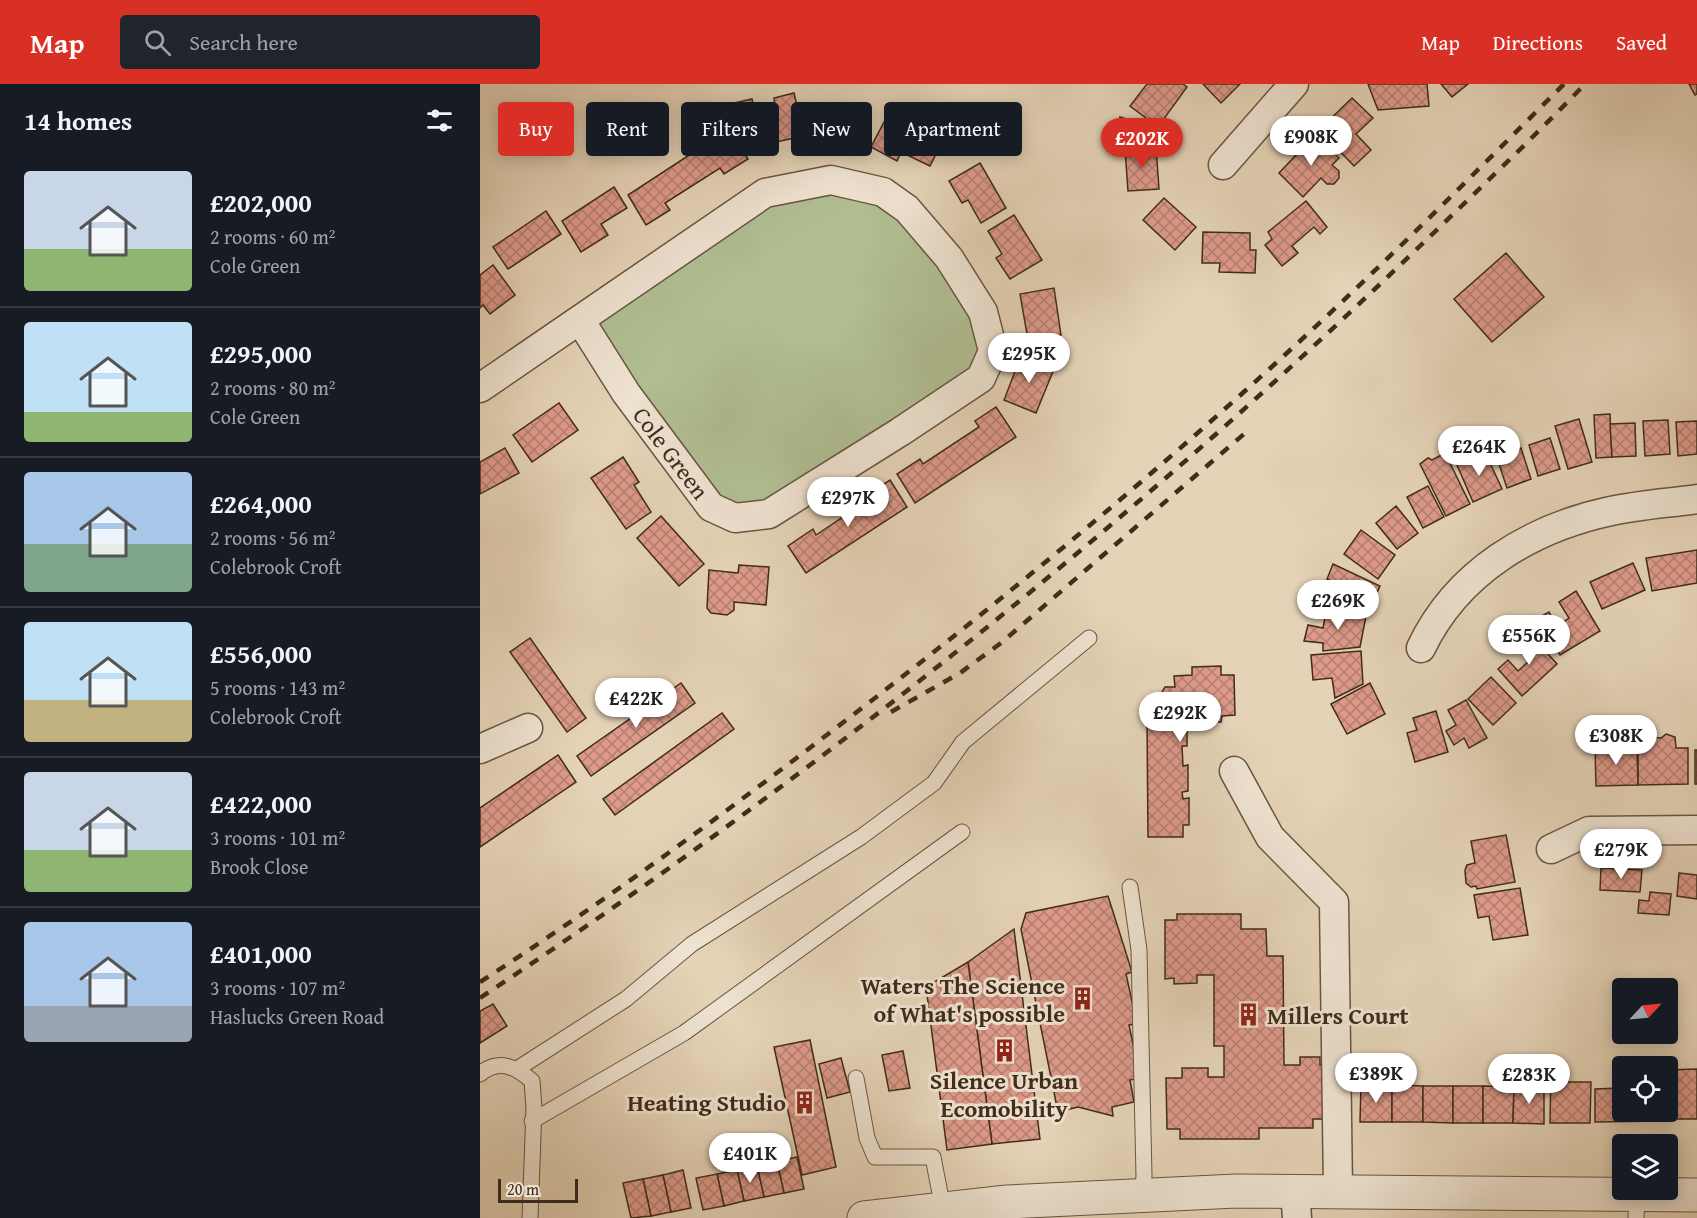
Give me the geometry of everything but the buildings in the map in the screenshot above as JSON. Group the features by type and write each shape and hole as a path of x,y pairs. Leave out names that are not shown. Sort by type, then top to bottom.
{"street":[{"path":"1223,165 1294,84"},
{"name":"Cole Green","path":"480,388 765,193 831,180 883,192 907,209 949,258 983,312 993,351 981,378 900,432 769,514 735,518 711,507 626,393 580,320"},
{"path":"1421,648 1428,632 1476,574 1501,554 1568,522 1612,510 1697,499"},
{"path":"480,749 528,728"},
{"path":"1234,771 1270,837 1334,902 1338,1191"},
{"path":"1551,849 1589,831 1697,830"},
{"path":"864,1218 1007,1202 1142,1195 1296,1204 1338,1191 1636,1206 1697,1195"}],"lane":[{"path":"517,1069 626,999 692,944 861,837 934,783 963,742 1089,638"},
{"path":"532,1121 684,1033 963,832"},
{"path":"1130,887 1139,950 1144,1176 1142,1195"},
{"path":"480,1074 488,1067 505,1064 517,1069 532,1081 530,1218"},
{"path":"856,1078 867,1137 875,1157 933,1157 943,1209"}],"green space":[{"path":"883,192 983,312 981,378 735,518 580,320 765,193"}],"railway":[{"path":"480,982 614,892 746,796 892,685 1070,542 1300,341 1466,182 1564,84"},
{"path":"480,998 605,913 848,736 1083,548 1198,450 1310,349 1420,246 1585,84"},
{"path":"891,712 960,673 1001,643 1244,434"}],"place":[{"name":"Waters The Science of What's possible","path":"1083,999"},
{"name":"Millers Court","path":"1249,1015"},
{"name":"Silence Urban Ecomobility","path":"1004,1050"},
{"name":"Heating Studio","path":"804,1102"}]}
